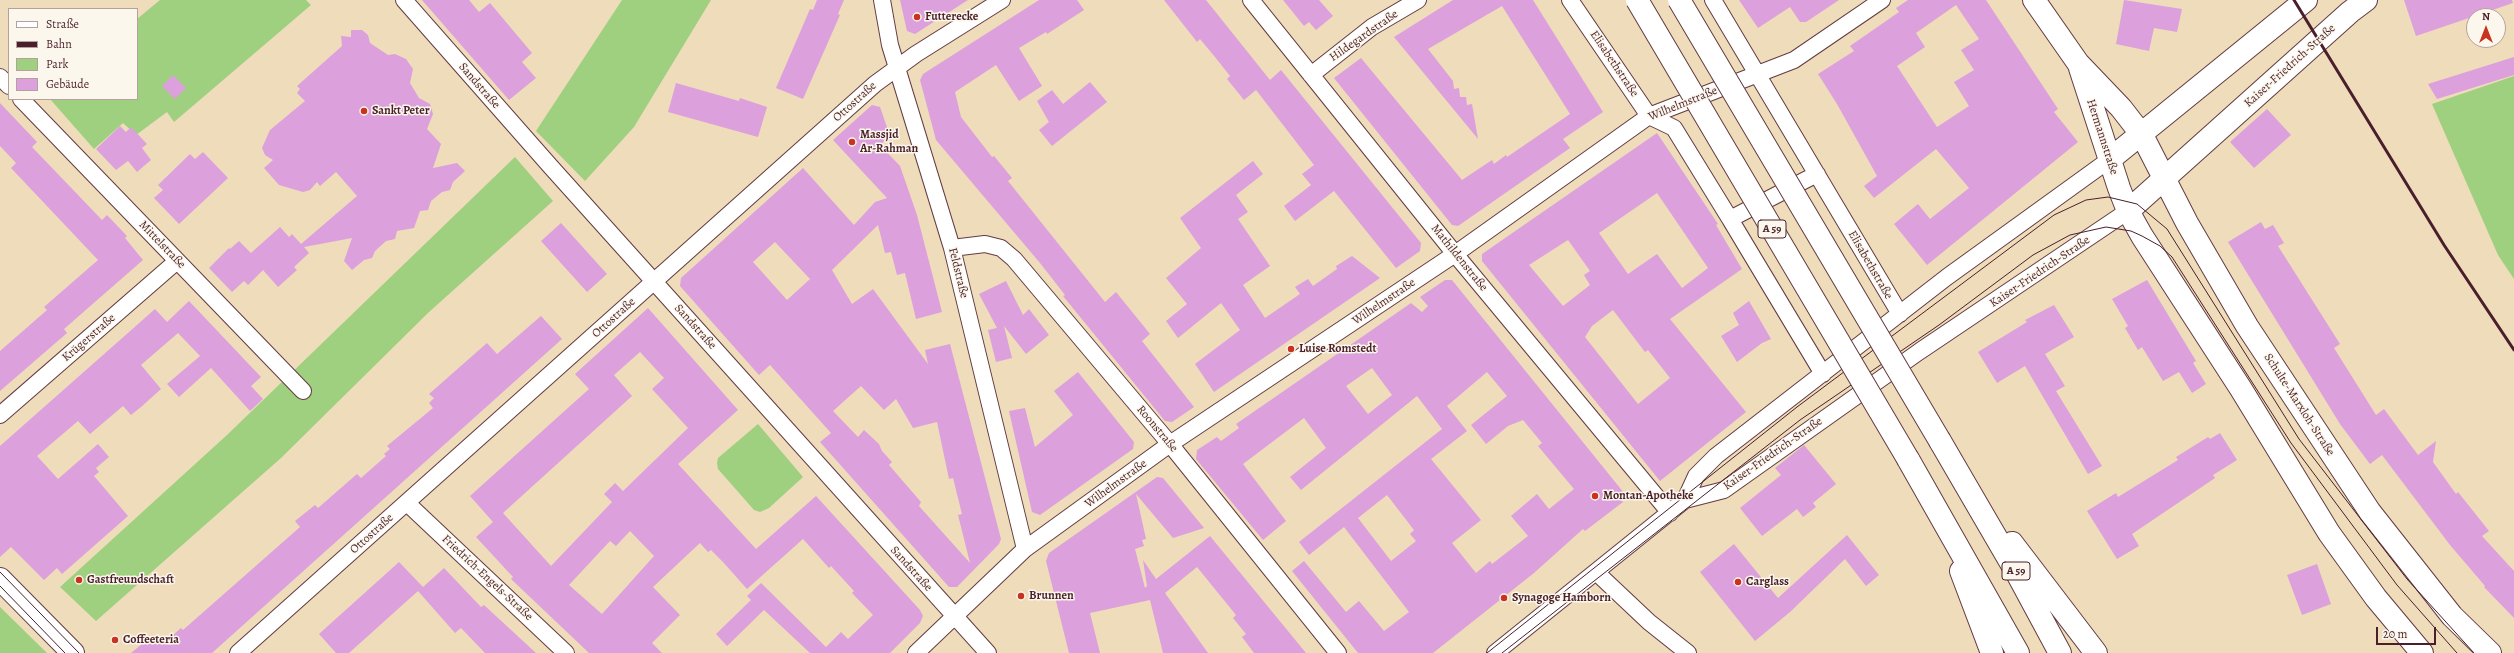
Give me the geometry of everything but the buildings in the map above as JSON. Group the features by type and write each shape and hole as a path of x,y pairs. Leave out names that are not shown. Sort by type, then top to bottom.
{"main road":[{"name":"A 59","path":"1637,0 1908,459 2018,653"},
{"name":"A 59","path":"1679,0 1940,441 2018,575 2060,653"},
{"name":"Hermannstraße","path":"2034,0 2078,63 2121,108 2142,135"},
{"name":"Kaiser-Friedrich-Straße","path":"2109,160 2142,135 2306,0"},
{"name":"Kaiser-Friedrich-Straße","path":"2128,211 2350,12 2366,0"},
{"name":"Hermannstraße","path":"2078,63 2109,160 2128,211"},
{"name":"Schulte-Marxloh-Straße","path":"2142,135 2164,180 2247,326 2370,512 2452,616 2490,653"},
{"path":"2128,211 2330,533 2376,598 2422,653"},
{"path":"1969,491 2037,573 2096,653"},
{"path":"1936,509 1992,653"},
{"path":"0,579 73,653"}],"street":[{"name":"Sandstraße","path":"404,0 953,616 988,653"},
{"name":"Feldstraße","path":"882,0 890,45 952,248 1025,549"},
{"name":"Ottostraße","path":"238,653 897,66 1002,0"},
{"name":"Mathildenstraße","path":"1250,0 1455,254 1670,513"},
{"name":"Hildegardstraße","path":"1311,75 1372,27 1418,0"},
{"name":"Elisabethstraße","path":"1570,0 1649,116"},
{"name":"Elisabethstraße","path":"1713,0 1900,314"},
{"name":"Wilhelmstraße","path":"916,653 953,616 1025,549 1170,444 1455,254 1649,116 1759,75 1794,60 1882,0"},
{"path":"0,77 8,85"},
{"name":"Mittelstraße","path":"22,100 303,391"},
{"path":"1649,116 1674,128 1823,374"},
{"name":"Kaiser-Friedrich-Straße","path":"1685,500 1689,487 1704,466 2030,215 2109,160"},
{"path":"1730,219 1817,174"},
{"name":"Kaiser-Friedrich-Straße","path":"1495,653 1685,500 1724,490 1920,351 2128,211"},
{"name":"Roonstraße","path":"952,248 985,244 1001,248 1014,260 1170,444 1338,653"},
{"name":"Krügerstraße","path":"0,415 177,262"},
{"name":"Friedrich-Engels-Straße","path":"407,503 566,653"},
{"path":"1596,573 1649,622 1688,653"}],"green space":[{"path":"160,0 306,0 311,5 174,122 167,112 136,135 123,123 94,149 51,100 138,100 138,18"},
{"path":"622,0 711,0 634,127 585,181 536,131"},
{"path":"2514,76 2514,279 2498,255 2432,104"},
{"path":"515,157 553,201 429,312 281,458 96,621 60,587 227,435"},
{"path":"758,424 803,477 769,508 760,512 754,510 718,469 717,463 718,458"},
{"path":"0,607 47,653 0,653"}],"tram line":[{"path":"1487,653 1797,407 2054,215 2086,200 2108,197 2137,204 2167,229 2299,439 2407,579 2474,653"},
{"path":"1502,653 1800,420 1939,325 2033,255 2070,235 2106,227 2131,231 2160,246 2172,257 2291,443 2397,585 2457,653"},
{"path":"0,572 79,653"},
{"path":"0,586 65,653"}],"railway":[{"path":"2294,0 2444,245 2514,350"}],"place":[{"name":"Futterecke","path":"917,17"},
{"name":"Sankt Peter","path":"364,111"},
{"name":"Massjid Ar-Rahman","path":"852,142"},
{"name":"Luise Romstedt","path":"1291,349"},
{"name":"Montan-Apotheke","path":"1595,496"},
{"name":"Gastfreundschaft","path":"79,580"},
{"name":"Carglass","path":"1738,582"},
{"name":"Brunnen","path":"1021,596"},
{"name":"Synagoge Hamborn","path":"1504,598"},
{"name":"Coffeeteria","path":"115,640"}]}
